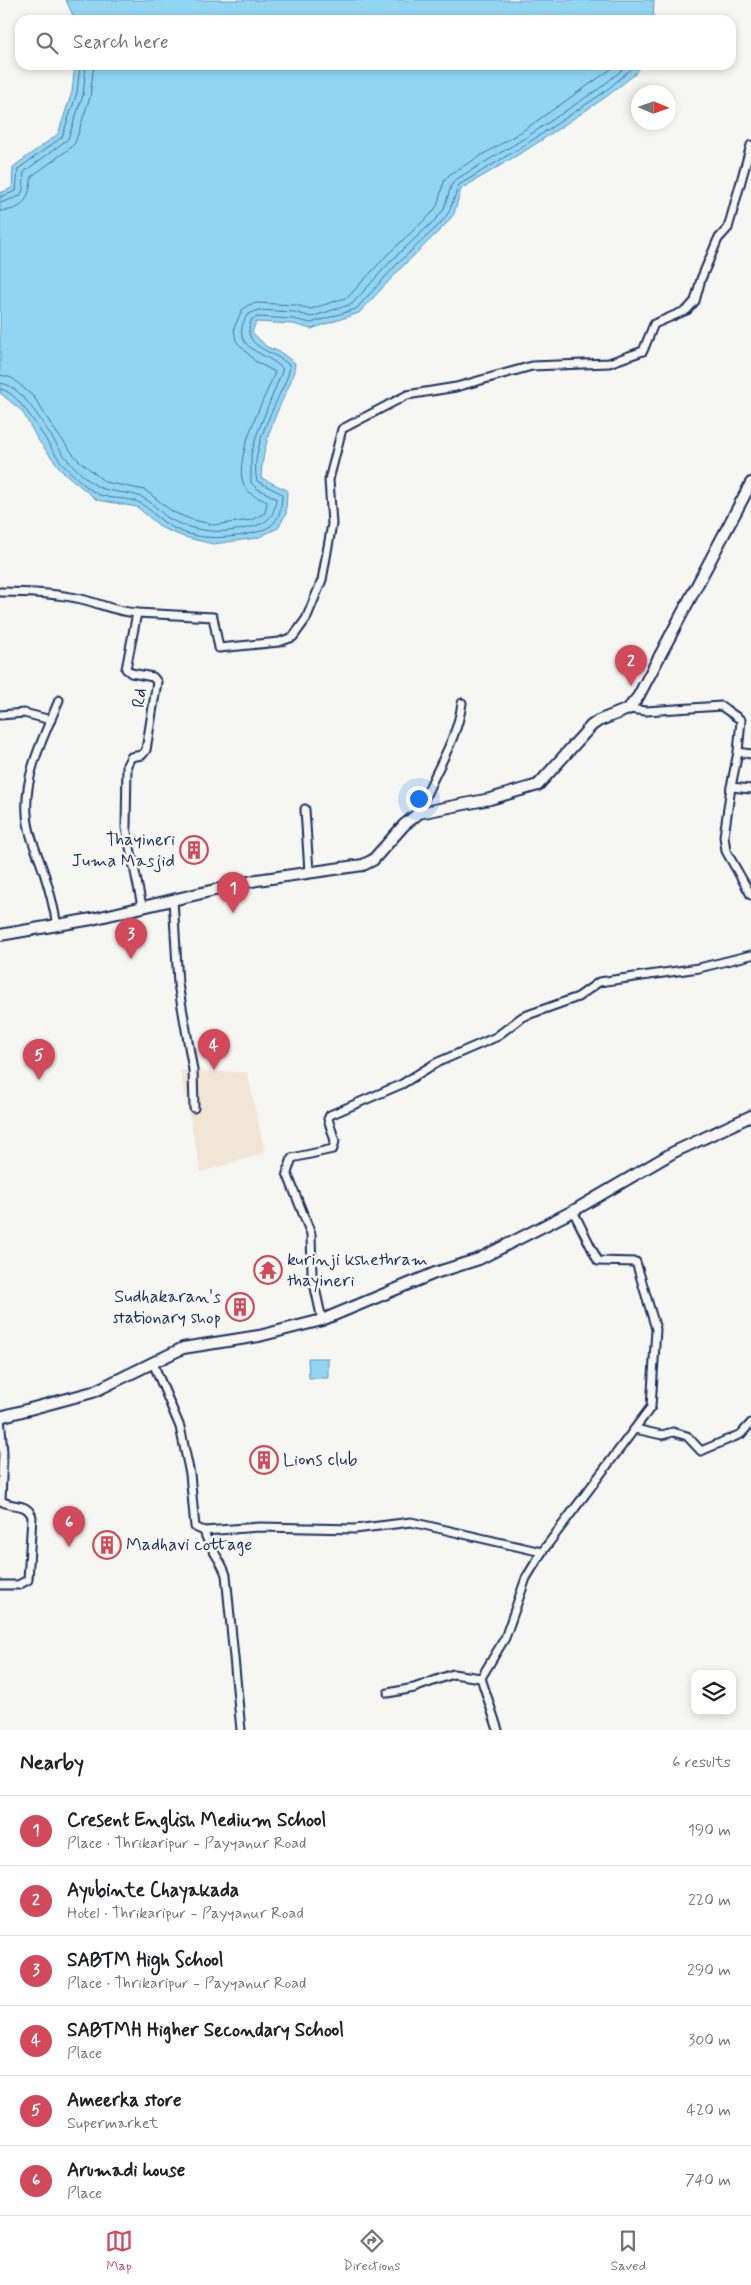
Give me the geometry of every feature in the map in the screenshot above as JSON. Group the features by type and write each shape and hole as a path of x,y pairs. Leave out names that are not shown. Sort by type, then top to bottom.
{"main road":[{"path":"0,935 57,926 257,880 309,872 347,869 363,865 373,860 404,825 419,812 490,799 538,785 591,726 598,720 628,709 638,697 751,483"},
{"path":"0,1417 93,1392 183,1348 260,1336 322,1320 435,1273 479,1259 573,1211 602,1191 674,1152 751,1116"}],"street":[{"path":"0,592 55,594 83,600 116,612 213,617 219,648 279,642 293,637 306,619 322,580 332,524 329,480 342,429 406,395 456,387 532,366 609,363 643,351 654,324 687,310 695,301 701,279 718,239 728,228 751,145"},
{"name":"Rd","path":"136,613 126,669 131,673 154,677 157,682 146,750 142,755 131,757 127,765 126,828 142,906"},
{"path":"57,926 48,886 35,849 27,815 31,772 38,748 59,700"},
{"path":"419,812 432,780 448,752 460,721 462,703"},
{"path":"628,709 646,711 721,706 741,720 738,752 724,836 726,851 751,894"},
{"path":"0,714 24,713 51,720"},
{"path":"738,752 751,754"},
{"path":"731,787 751,789"},
{"path":"305,809 309,872"},
{"path":"172,899 178,984 193,1070 194,1108"},
{"path":"322,1320 312,1274 311,1234 288,1173 292,1158 333,1149 335,1141 328,1120 330,1115 402,1084 436,1062 496,1037 522,1017 578,997 599,982 700,968 751,956"},
{"path":"498,1730 481,1678 505,1638 526,1578 542,1552 651,1406 656,1329 636,1262 598,1261 573,1211"},
{"path":"153,1363 180,1427 190,1474 195,1527 204,1531 260,1527 355,1530 411,1522 542,1552"},
{"path":"0,1417 3,1452 1,1501 5,1504 26,1508 30,1511 32,1517 28,1580 18,1586 0,1585"},
{"path":"635,1429 662,1435 673,1432 687,1436 701,1451 741,1434 751,1423"},
{"path":"204,1531 206,1540 217,1555 226,1575 240,1730"},
{"path":"388,1693 414,1688 453,1674 481,1678"}],"shaded area":[{"path":"180,1071 247,1072 265,1153 201,1172"}],"water":[{"path":"66,0 654,0 653,15 73,15"},
{"path":"74,70 638,70 606,97 531,147 461,189 454,214 359,313 311,329 293,324 256,322 252,332 267,347 280,352 295,363 292,379 267,440 261,478 287,490 286,514 278,528 257,538 213,544 184,537 162,528 137,507 97,500 63,472 38,440 22,411 0,393 0,193 12,188 13,167 58,134 72,92"},
{"path":"308,1358 328,1358 328,1378 309,1378"}],"place":[{"name":"Ayubinte Chayakada","path":"631,686"},
{"name":"Thayineri Juma Masjid","path":"194,850"},
{"name":"Cresent English Medium School","path":"233,913"},
{"name":"SABTM High School","path":"131,959"},
{"name":"SABTMH Higher Secondary School","path":"214,1070"},
{"name":"Ameerka store","path":"39,1080"},
{"name":"kurinji kshethram thayineri","path":"268,1270"},
{"name":"Sudhakaran's stationary shop","path":"240,1307"},
{"name":"Lions club","path":"264,1460"},
{"name":"Madhavi cottage","path":"107,1545"},
{"name":"Arumadi house","path":"69,1547"}]}
